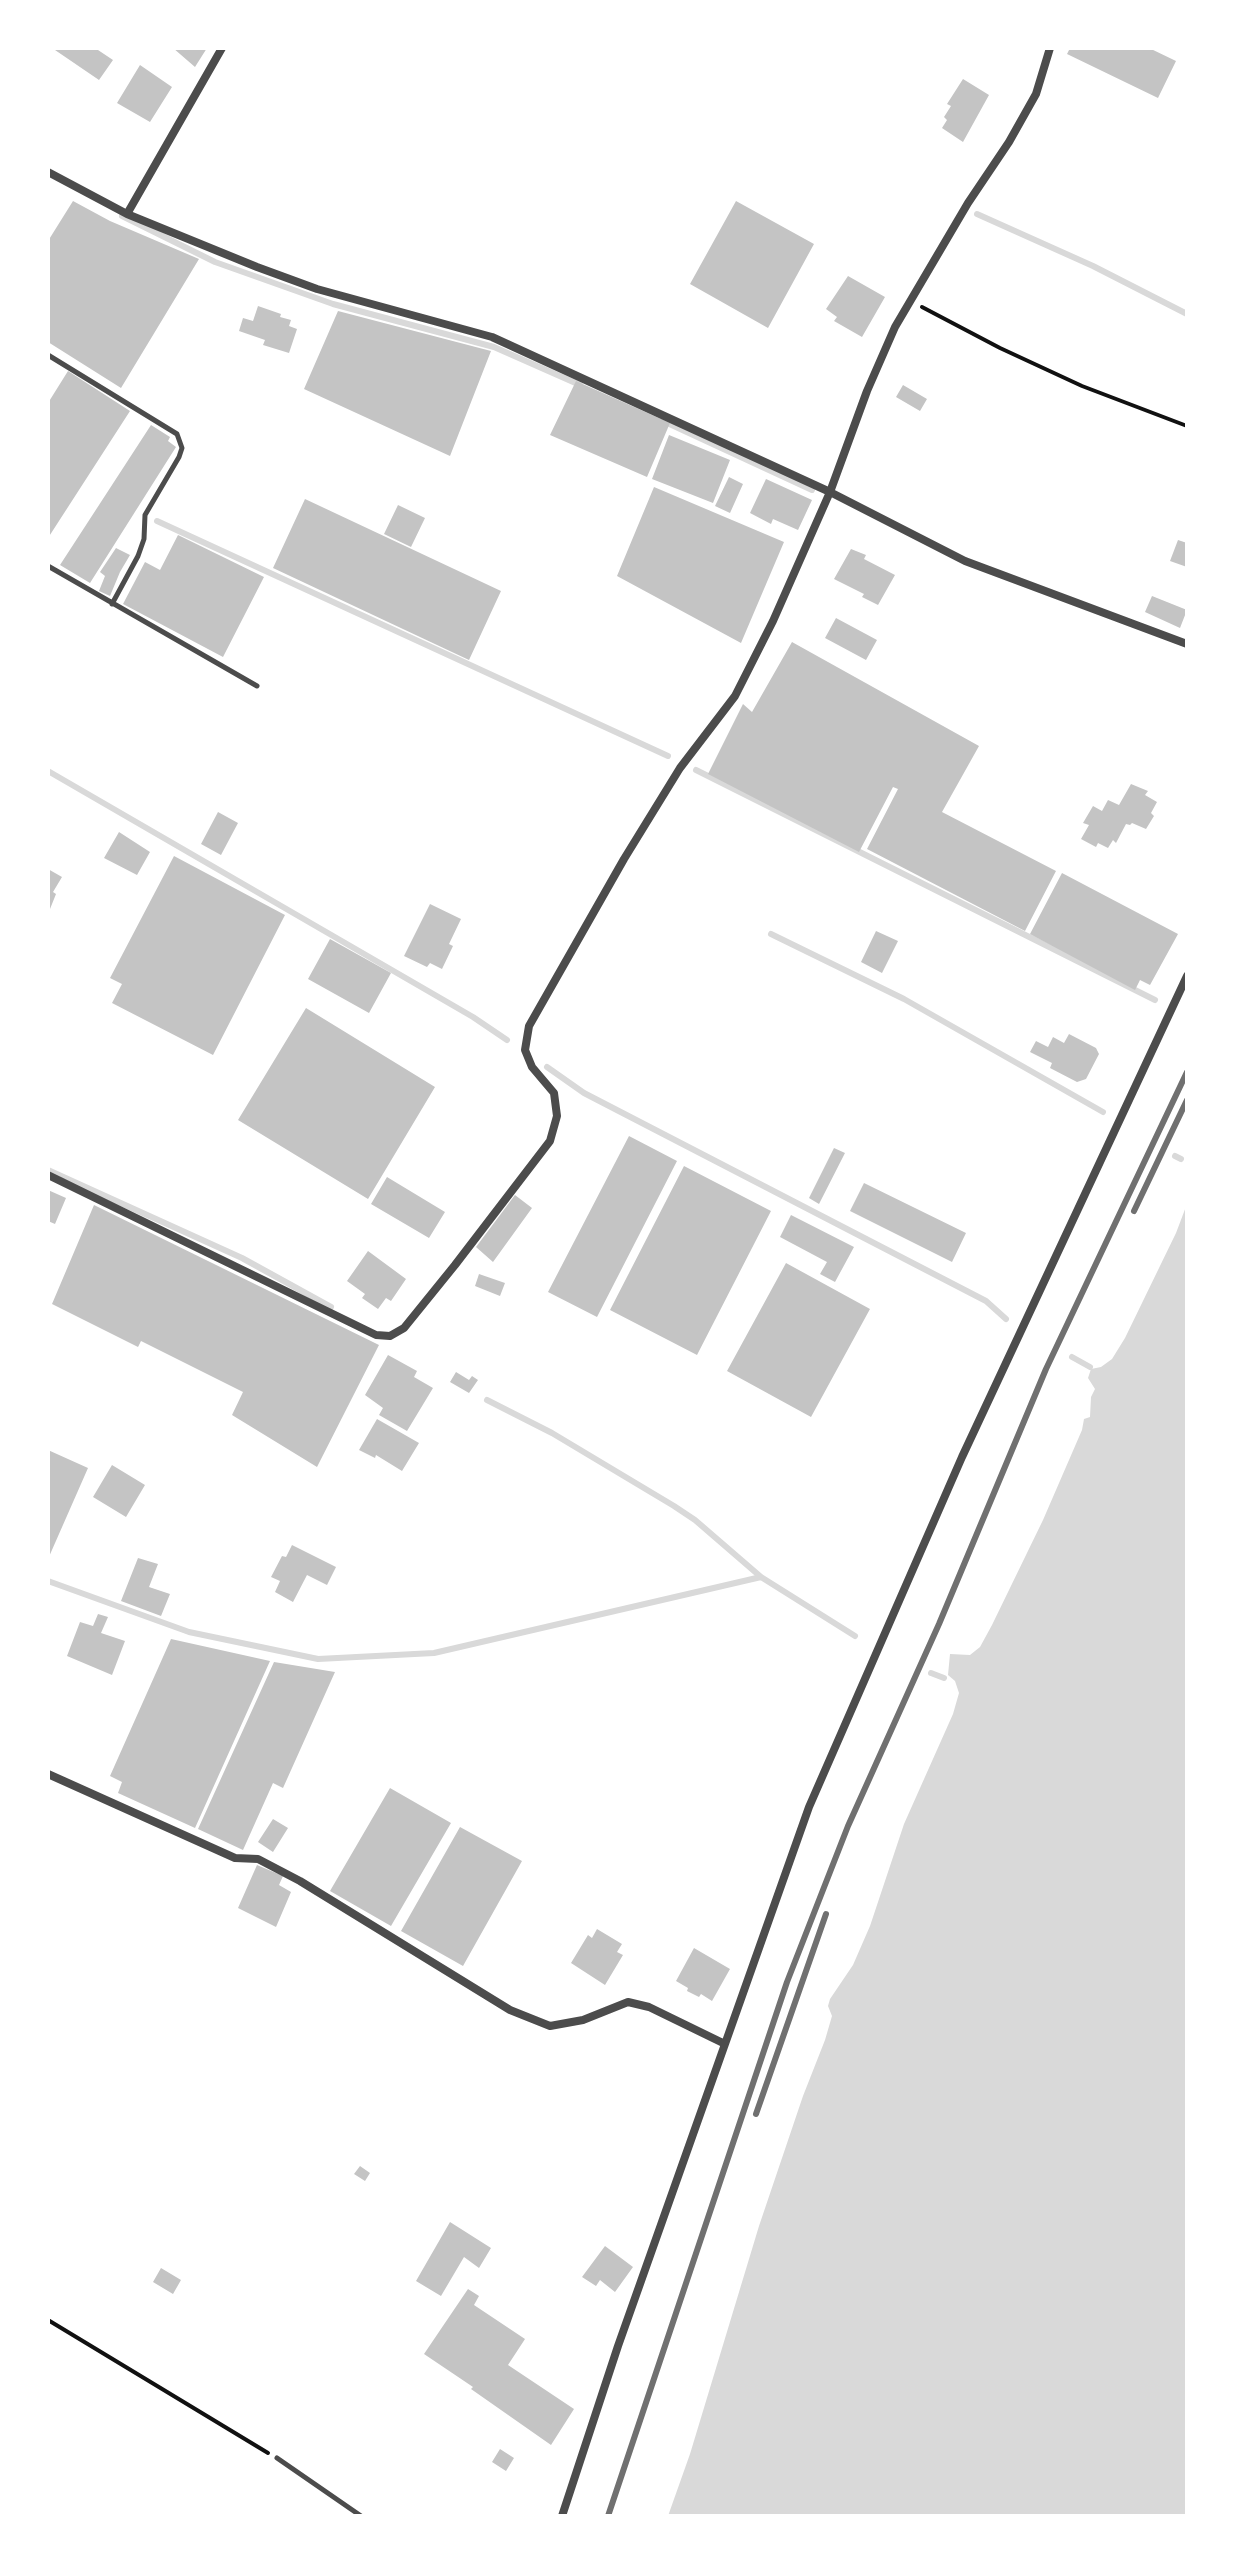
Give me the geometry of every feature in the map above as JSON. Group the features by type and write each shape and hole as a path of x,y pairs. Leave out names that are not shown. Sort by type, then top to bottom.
{"street":[{"path":"127,214 222,48"},
{"path":"48,1175 376,1335 390,1336 404,1328 550,1141 557,1116 554,1093 532,1067 525,1050 529,1026 680,768 735,696 773,621 830,492 867,391 909,300 1036,94 1050,48"},
{"path":"48,172 127,214 317,289 492,337 830,492 965,561 1187,644"},
{"path":"562,2516 621,2337 809,1807 962,1457 1187,976"},
{"path":"48,1774 235,1858 258,1859 300,1881 510,2010 550,2026 583,2020 628,2002 649,2007 725,2044"}],"lane":[{"path":"48,355 177,434 182,448 145,515 144,539 138,556 112,604"},
{"path":"48,566 257,686"},
{"path":"277,2458 361,2516"}],"path":[{"path":"909,300 1000,348 1082,386 1187,426"},
{"path":"48,2320 277,2458"}],"shaded area":[{"path":"1187,1204 1187,2516 668,2516 690,2454 759,2226 825,2040 832,2016 828,2006 830,1999 853,1965 870,1926 904,1824 953,1714 959,1693 955,1681 948,1675 950,1654 970,1655 980,1647 992,1625 1043,1520 1084,1419 1090,1417 1091,1397 1095,1389 1088,1378 1091,1369 1101,1367 1112,1359 1125,1338"}],"building":[{"path":"56,48 95,48 113,60 99,80"},
{"path":"173,48 207,48 195,67"},
{"path":"1070,48 1149,48 1176,61 1158,98 1067,54"},
{"path":"140,65 172,87 150,122 117,103"},
{"path":"963,79 989,95 963,142 942,128 951,106 947,104"},
{"path":"73,201 110,221 199,259 121,388 48,342 48,241"},
{"path":"736,201 814,244 768,328 690,284"},
{"path":"848,276 885,297 862,337 834,321 837,317 826,309"},
{"path":"258,306 281,314 280,317 291,320 289,326 297,329 289,353 263,345 265,340 239,331 243,318 253,321"},
{"path":"338,311 491,351 450,456 304,389"},
{"path":"68,371 130,411 48,538 48,403"},
{"path":"576,381 670,423 647,477 550,435"},
{"path":"903,385 927,399 920,411 896,397"},
{"path":"151,425 170,437 168,441 176,447 90,583 60,565"},
{"path":"669,435 730,460 713,503 652,479"},
{"path":"729,477 743,484 730,513 715,506"},
{"path":"766,479 812,500 798,530 773,519 771,524 750,513"},
{"path":"654,487 784,542 741,643 617,576"},
{"path":"305,499 501,591 469,660 273,568"},
{"path":"398,505 425,518 411,547 384,534"},
{"path":"178,535 264,577 223,657 123,604 145,562 160,570"},
{"path":"1178,540 1187,543 1187,567 1170,561"},
{"path":"116,548 130,555 110,596 99,591 105,576 100,572"},
{"path":"851,549 866,555 864,559 895,575 878,605 834,579"},
{"path":"1152,596 1187,610 1180,628 1145,612"},
{"path":"836,618 877,640 866,660 825,638"},
{"path":"792,642 979,746 942,812 1056,871 1025,931 867,849 898,789 893,787 859,852 708,774 743,704 752,712"},
{"path":"1131,784 1148,791 1145,795 1157,802 1151,813 1154,816 1146,829 1132,823 1126,824 1116,843 1113,840 1108,848 1098,843 1096,847 1081,839 1089,825 1083,823 1093,806 1102,811 1108,800 1119,805"},
{"path":"218,812 238,823 221,855 201,844"},
{"path":"119,832 150,852 137,875 104,858"},
{"path":"174,856 285,915 213,1055 112,1003 122,984 110,978"},
{"path":"48,869 62,877 53,892 56,894 48,914"},
{"path":"1062,873 1178,934 1150,985 1140,980 1135,990 1030,934"},
{"path":"430,904 461,919 442,969 430,963 427,967 404,956"},
{"path":"876,931 898,941 882,973 861,962"},
{"path":"330,939 391,973 369,1013 308,979"},
{"path":"306,1008 435,1087 368,1199 238,1120"},
{"path":"1069,1034 1096,1048 1099,1054 1086,1079 1077,1082 1050,1068 1052,1063 1030,1052 1036,1041 1048,1047 1053,1037 1064,1043"},
{"path":"629,1136 677,1161 597,1317 548,1292"},
{"path":"834,1148 845,1153 819,1204 809,1198"},
{"path":"684,1166 771,1211 697,1355 610,1310"},
{"path":"387,1177 445,1212 429,1238 371,1204"},
{"path":"864,1183 966,1233 952,1262 850,1211"},
{"path":"48,1190 66,1198 55,1224 48,1221"},
{"path":"515,1195 532,1208 493,1262 476,1247"},
{"path":"94,1205 379,1345 317,1467 232,1415 243,1392 141,1341 138,1347 52,1304"},
{"path":"791,1215 854,1247 835,1282 820,1274 827,1262 780,1237"},
{"path":"368,1251 406,1279 391,1301 386,1298 378,1309 362,1298 365,1294 347,1281"},
{"path":"786,1263 870,1309 811,1417 727,1371"},
{"path":"479,1274 505,1283 500,1296 475,1286"},
{"path":"388,1355 417,1371 414,1377 433,1388 407,1431 379,1415 383,1408 365,1395"},
{"path":"456,1372 469,1380 472,1376 478,1380 469,1393 450,1382"},
{"path":"377,1419 419,1443 402,1471 376,1455 375,1458 359,1450"},
{"path":"48,1450 88,1468 48,1559"},
{"path":"112,1465 145,1485 126,1517 93,1497"},
{"path":"292,1545 336,1567 327,1585 307,1575 293,1602 275,1592 280,1581 271,1577"},
{"path":"138,1558 158,1564 149,1587 170,1594 161,1616 121,1601"},
{"path":"98,1614 108,1617 101,1633 125,1641 112,1675 67,1656 80,1622 93,1626"},
{"path":"171,1639 270,1661 195,1828 118,1793 122,1782 110,1776"},
{"path":"274,1662 335,1672 283,1788 273,1783 243,1850 198,1829"},
{"path":"390,1788 451,1823 391,1926 330,1891"},
{"path":"273,1819 288,1828 273,1852 258,1842"},
{"path":"460,1827 522,1861 463,1966 401,1931"},
{"path":"257,1865 283,1876 279,1885 291,1892 276,1927 238,1908"},
{"path":"597,1929 622,1944 617,1952 623,1955 605,1985 571,1963 588,1935 592,1938"},
{"path":"694,1948 730,1969 712,2001 701,1994 699,1997 687,1991 688,1988 676,1981"},
{"path":"360,2166 370,2173 365,2181 354,2174"},
{"path":"450,2222 491,2248 479,2268 464,2257 441,2296 416,2281"},
{"path":"605,2246 633,2267 615,2292 600,2280 596,2286 582,2277"},
{"path":"161,2268 181,2280 173,2294 153,2282"},
{"path":"468,2289 479,2296 474,2305 525,2339 508,2365 574,2409 551,2445 424,2354"},
{"path":"500,2449 514,2458 506,2471 492,2462"}],"waterway":[{"path":"977,214 1093,266 1187,314"},
{"path":"122,216 215,262 333,304 494,347 580,385"},
{"path":"663,421 812,490"},
{"path":"157,521 668,756"},
{"path":"696,770 1155,1000"},
{"path":"48,771 473,1017 507,1040"},
{"path":"771,934 904,999 1103,1112"},
{"path":"547,1067 584,1093 986,1301 1006,1319"},
{"path":"1175,1156 1181,1159"},
{"path":"48,1170 242,1258 331,1307"},
{"path":"1072,1357 1090,1367"},
{"path":"487,1400 552,1433 674,1506 695,1520 761,1577 855,1636"},
{"path":"48,1581 189,1632 318,1659 434,1653 761,1577"},
{"path":"931,1673 944,1678"}],"railway":[{"path":"608,2516 787,1982 848,1826 939,1624 1046,1369 1187,1072"},
{"path":"1134,1211 1187,1100"},
{"path":"756,2114 826,1914"}]}
